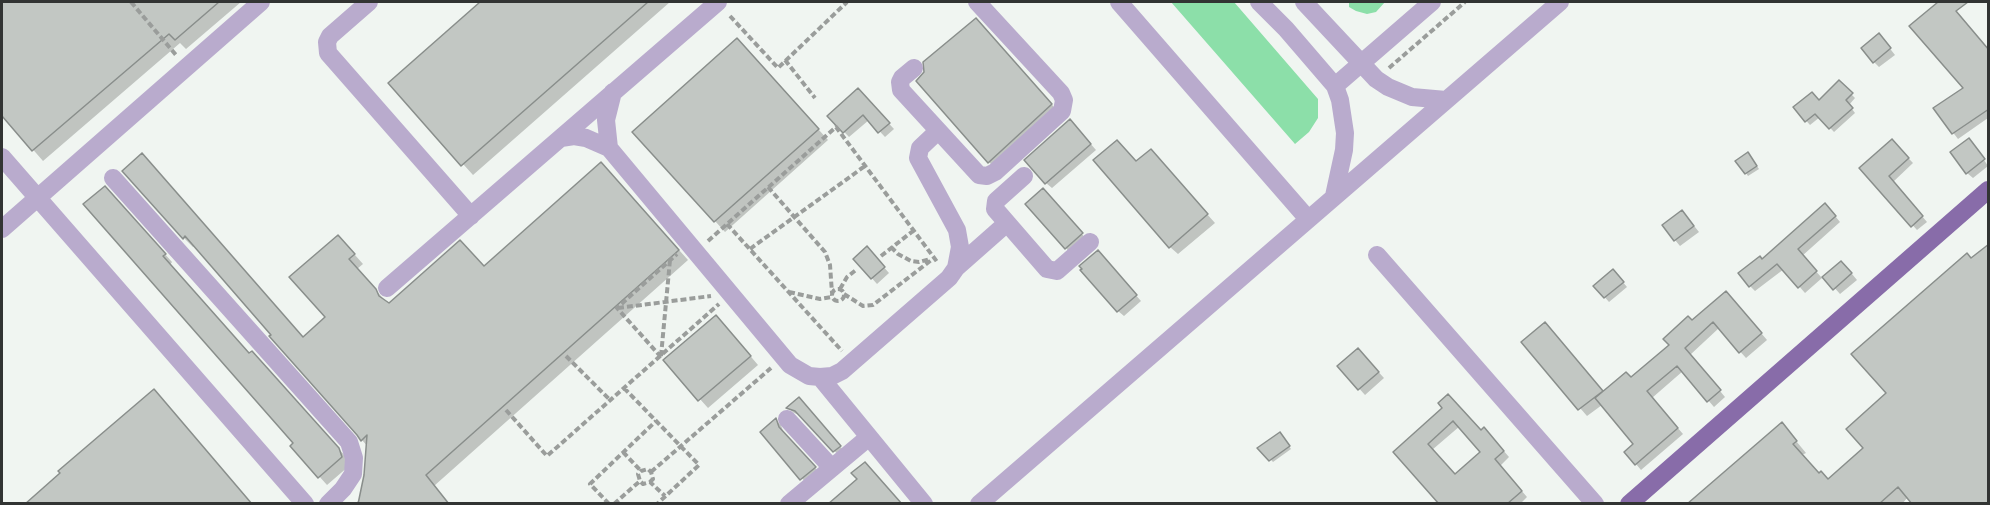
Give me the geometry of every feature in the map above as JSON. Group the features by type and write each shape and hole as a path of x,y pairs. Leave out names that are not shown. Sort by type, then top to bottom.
{"main road":[{"path":"1629,504 1989,190"}],"street":[{"path":"369,2 330,36 327,42 328,53 471,216"},
{"path":"914,68 902,78 901,90 975,172 987,176 995,172 1064,107 1061,93 977,2"},
{"path":"1119,2 1308,219"},
{"path":"1259,2 1286,29 1335,87 1342,108 1345,133 1342,167 1334,196"},
{"path":"1335,87 1360,62 1432,2"},
{"path":"979,504 1560,2"},
{"path":"2,228 255,4"},
{"path":"387,288 561,138 711,4"},
{"path":"1286,29 1310,4 1376,79 1412,97 1446,100"},
{"path":"609,148 606,120 613,92"},
{"path":"938,131 920,147 918,158 957,230 960,247 952,273"},
{"path":"561,138 574,136 586,138 609,148 783,357 799,372 809,376 832,376 842,371 1007,224"},
{"path":"2,157 305,504"},
{"path":"1024,176 999,198 995,205 997,213 1047,269 1057,271 1090,242"},
{"path":"113,178 349,442 354,458 353,474 343,489 328,504"},
{"path":"1377,255 1595,504"},
{"path":"820,377 924,504"},
{"path":"787,419 832,468"},
{"path":"789,504 869,437"}],"path":[{"path":"131,2 186,67"},
{"path":"711,4 778,68 847,2"},
{"path":"1376,79 1465,2"},
{"path":"785,60 815,98"},
{"path":"617,308 670,260 727,224 836,127 934,258 952,273"},
{"path":"750,249 865,166"},
{"path":"768,187 828,259 834,300 841,300 844,294"},
{"path":"727,224 852,362"},
{"path":"881,256 913,231"},
{"path":"891,247 911,261 919,262 934,258"},
{"path":"840,289 863,306 873,305 934,258"},
{"path":"661,357 670,260"},
{"path":"840,289 843,282 856,270"},
{"path":"832,295 833,290 840,289"},
{"path":"789,292 820,299 832,295"},
{"path":"617,308 730,294"},
{"path":"506,410 547,456 730,294"},
{"path":"617,308 661,357"},
{"path":"566,356 610,400"},
{"path":"651,472 783,357"},
{"path":"624,388 699,465 657,504"},
{"path":"609,504 590,484 656,421"},
{"path":"623,453 641,471"},
{"path":"648,469 651,472 653,479 643,484 638,474 648,469"},
{"path":"614,504 640,481"},
{"path":"650,482 665,496"}],"green space":[{"path":"1171,2 1234,2 1318,99 1318,118 1309,132 1295,144"},
{"path":"1349,2 1385,2 1376,12 1367,14 1349,7"}],"building":[{"path":"2,2 219,2 175,40 169,34 32,151 2,116"},
{"path":"480,2 648,2 461,166 388,83"},
{"path":"1938,2 1968,2 1956,11 1989,50 1989,109 1952,134 1933,108 1963,88 1909,26"},
{"path":"976,18 1052,104 988,163 916,81 924,72 923,62"},
{"path":"1879,33 1891,48 1873,63 1861,48"},
{"path":"737,38 819,129 714,222 632,132"},
{"path":"1839,80 1853,93 1846,100 1853,108 1829,129 1815,114 1805,122 1793,107 1812,92 1819,100"},
{"path":"858,88 890,123 878,133 863,115 843,133 827,116"},
{"path":"1070,119 1091,144 1045,184 1024,160"},
{"path":"1969,138 1985,159 1966,174 1950,152"},
{"path":"1892,139 1909,158 1889,176 1923,216 1911,227 1859,168"},
{"path":"1117,140 1136,161 1151,149 1208,214 1169,248 1093,160"},
{"path":"1748,152 1757,166 1745,174 1735,161"},
{"path":"142,153 303,337 325,317 289,277 338,235 355,254 349,259 376,289 379,296 389,303 460,240 484,266 601,162 679,250 426,475 449,504 358,504 364,475 367,435 361,441 185,236 183,239 122,171"},
{"path":"105,186 249,353 252,351 339,448 342,457 318,478 290,446 293,443 83,204"},
{"path":"1043,188 1083,233 1065,249 1025,204"},
{"path":"1825,203 1836,216 1798,249 1817,271 1798,288 1777,264 1749,287 1738,273 1760,256 1762,259"},
{"path":"1682,210 1694,226 1674,241 1662,225"},
{"path":"1989,244 1989,504 1912,504 1898,487 1879,504 1687,504 1782,422 1797,441 1793,444 1819,473 1821,471 1828,479 1863,448 1846,429 1886,393 1851,354 1967,253 1971,258"},
{"path":"867,246 885,267 871,279 853,259"},
{"path":"1098,250 1137,295 1117,312 1080,270 1082,269 1079,266"},
{"path":"1841,261 1852,273 1833,290 1822,277"},
{"path":"1613,269 1624,282 1604,298 1593,286"},
{"path":"1726,291 1762,333 1739,353 1713,322 1685,348 1721,390 1707,402 1677,366 1647,391 1678,428 1635,465 1624,452 1633,444 1595,398 1626,372 1631,377 1669,345 1663,339 1688,316 1692,320"},
{"path":"716,315 751,356 698,401 663,360"},
{"path":"1545,322 1603,391 1578,410 1521,342"},
{"path":"1358,348 1379,372 1358,390 1337,366"},
{"path":"154,389 252,504 25,504 60,473 58,471"},
{"path":"1448,394 1481,430 1484,427 1504,451 1495,459 1522,491 1507,504 1439,504 1393,452 1442,408 1438,403","holes":["1453,421 1480,452 1455,474 1428,444"]},
{"path":"799,397 841,446 833,452 795,411 786,408"},
{"path":"776,418 779,427 816,467 800,480 760,432"},
{"path":"1280,432 1290,446 1269,461 1257,448"},
{"path":"865,462 902,504 828,504 857,479 851,473"}]}
